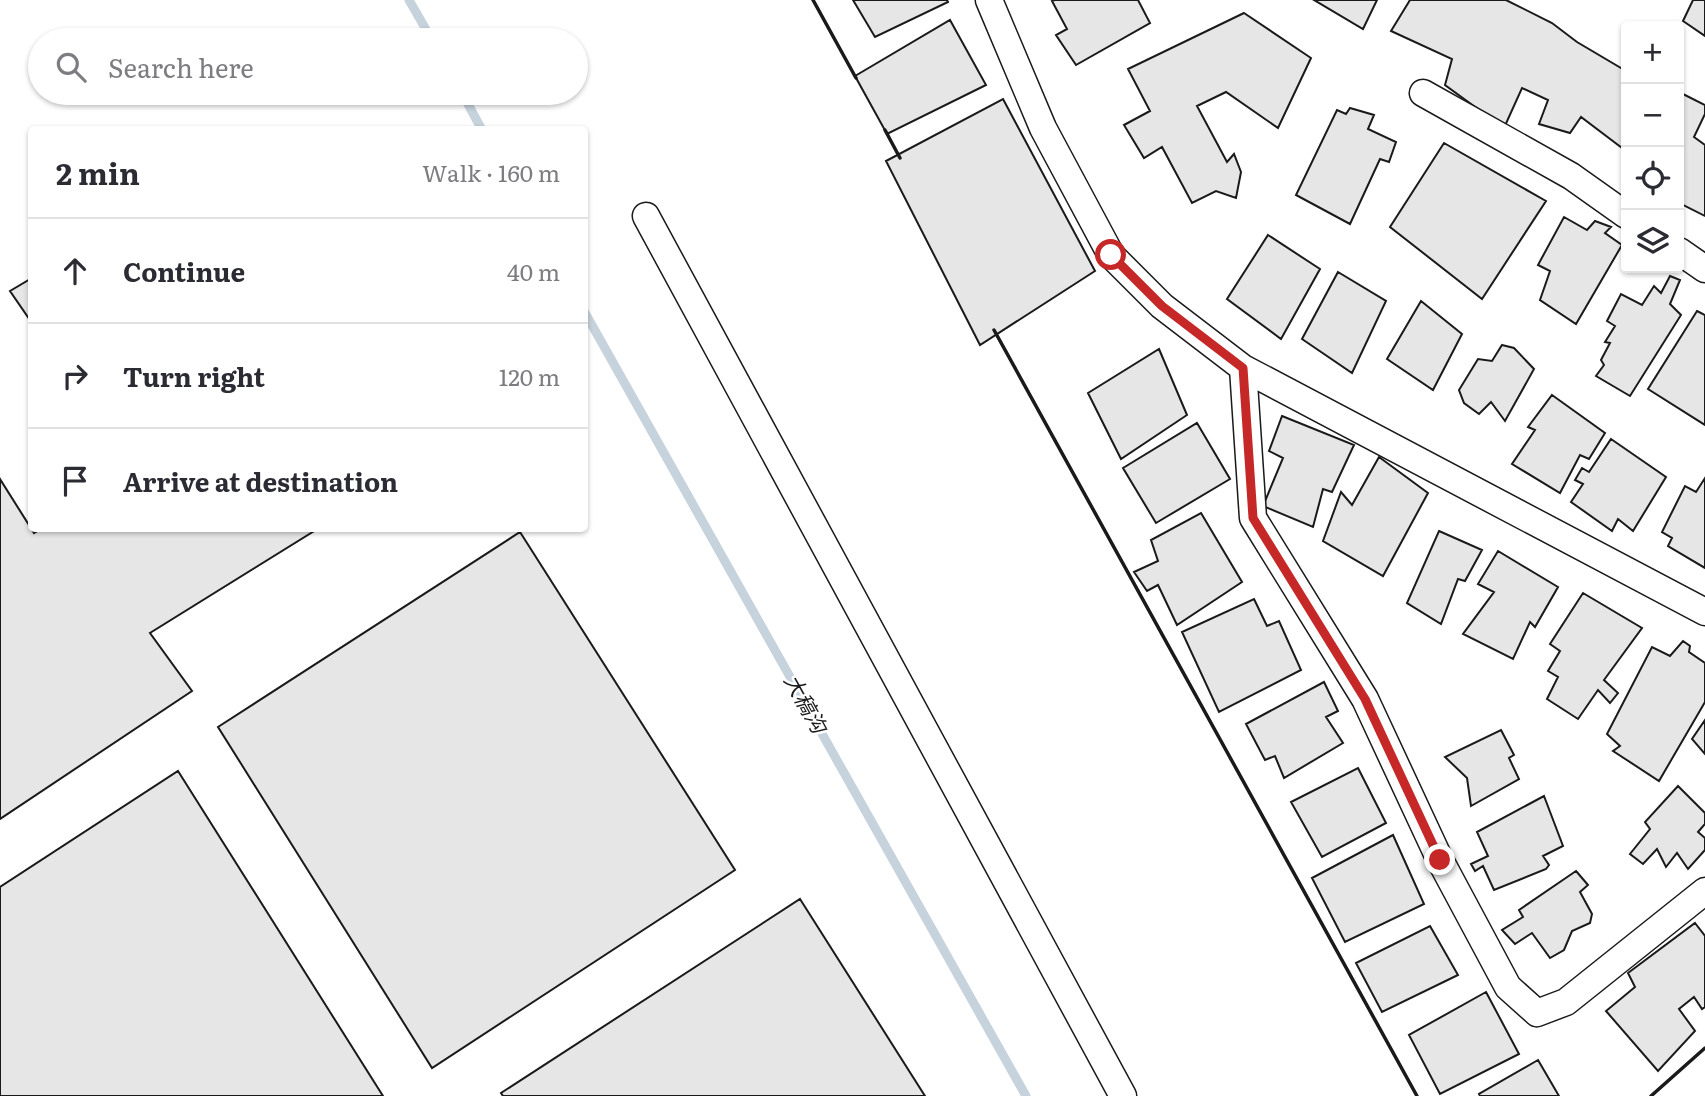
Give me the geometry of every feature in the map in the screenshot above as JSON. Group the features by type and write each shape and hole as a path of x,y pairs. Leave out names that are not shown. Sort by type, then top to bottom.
{"street":[{"path":"989,0 1043,128 1111,255 1162,306 1243,368 1705,612"},
{"path":"1423,93 1571,176 1621,211"},
{"path":"646,216 1123,1096"},
{"path":"1684,254 1705,269"},
{"path":"1243,368 1253,518 1365,699 1440,860 1508,987 1537,1013 1566,1002 1705,891"}],"building":[{"path":"853,0 947,0 948,2 875,37"},
{"path":"1138,0 1150,23 1076,65 1056,35 1067,29 1052,1"},
{"path":"1314,0 1377,0 1363,29"},
{"path":"1410,0 1506,0 1552,23 1577,42 1621,68 1621,147 1581,117 1570,133 1539,124 1548,100 1522,88 1504,128 1445,85 1452,59 1391,31"},
{"path":"1693,0 1705,0 1705,36 1683,21"},
{"path":"1244,13 1311,58 1278,128 1226,92 1197,106 1227,162 1234,154 1241,172 1236,198 1216,191 1192,203 1162,147 1144,158 1124,125 1150,111 1128,69"},
{"path":"950,20 986,85 887,134 855,76"},
{"path":"1684,94 1705,105 1705,114 1694,137 1705,145 1705,216 1684,206"},
{"path":"1003,99 1095,271 980,345 886,161"},
{"path":"1350,108 1374,115 1368,129 1396,142 1389,162 1380,159 1350,224 1296,195 1337,110 1346,114"},
{"path":"1444,143 1546,201 1482,299 1390,227"},
{"path":"1564,217 1587,230 1595,221 1611,227 1605,233 1621,244 1576,324 1540,300 1550,271 1538,265"},
{"path":"1268,235 1320,269 1281,339 1227,299"},
{"path":"1338,272 1386,301 1352,373 1302,339"},
{"path":"1670,276 1680,280 1670,304 1681,315 1630,396 1596,376 1604,365 1601,360 1610,343 1605,342 1615,326 1607,321 1621,294 1642,305 1654,286 1661,293"},
{"path":"28,280 28,317 10,291"},
{"path":"1421,301 1462,334 1433,390 1387,359"},
{"path":"1697,311 1705,315 1705,425 1648,389"},
{"path":"1502,345 1514,348 1534,369 1505,421 1491,402 1479,414 1464,403 1459,390 1478,359 1492,361"},
{"path":"1159,349 1187,415 1121,459 1088,393"},
{"path":"1552,395 1605,433 1589,459 1580,455 1560,493 1512,464 1535,430 1528,427"},
{"path":"1282,416 1354,445 1332,492 1323,489 1313,527 1263,506 1283,458 1269,451"},
{"path":"1197,423 1230,479 1156,523 1123,468"},
{"path":"1611,439 1666,477 1633,531 1618,519 1612,531 1571,502 1583,484 1575,480 1582,468 1589,472"},
{"path":"1379,457 1428,493 1383,576 1323,541 1341,492 1352,505"},
{"path":"1705,478 1705,568 1668,546 1672,538 1662,532 1685,486 1696,492"},
{"path":"0,479 28,523 28,532 313,532 150,633 192,691 0,819"},
{"path":"1201,513 1242,582 1177,625 1158,585 1147,591 1134,572 1158,561 1151,540"},
{"path":"1439,531 1482,550 1465,581 1458,579 1441,624 1407,603"},
{"path":"520,532 735,870 432,1068 218,727"},
{"path":"1498,551 1558,587 1535,627 1530,622 1513,659 1463,634 1494,592 1478,584"},
{"path":"1583,593 1642,628 1604,680 1618,693 1610,703 1598,690 1578,719 1547,699 1558,677 1548,671 1560,651 1550,644"},
{"path":"1254,599 1267,626 1279,621 1301,670 1219,712 1182,632"},
{"path":"1683,641 1690,646 1689,652 1705,663 1705,702 1659,781 1613,751 1620,746 1607,734 1652,647 1670,656"},
{"path":"1324,682 1338,711 1326,717 1343,743 1284,778 1275,756 1265,760 1246,724"},
{"path":"1705,720 1705,754 1692,739"},
{"path":"1501,730 1514,755 1509,758 1519,779 1471,806 1467,778 1445,757"},
{"path":"1358,768 1386,823 1322,857 1291,802"},
{"path":"178,771 383,1096 0,1096 0,887"},
{"path":"1678,786 1705,813 1705,824 1698,832 1705,838 1705,850 1688,869 1677,853 1666,867 1657,849 1643,864 1630,854 1650,829 1645,822"},
{"path":"1544,796 1563,846 1543,856 1549,865 1546,869 1494,890 1483,866 1475,871 1471,864 1488,856 1477,832"},
{"path":"1393,835 1424,904 1345,942 1312,878"},
{"path":"1576,871 1588,885 1580,892 1592,914 1590,923 1572,931 1564,950 1550,958 1532,933 1515,944 1502,930 1523,917 1519,910"},
{"path":"800,899 925,1096 503,1096 501,1093"},
{"path":"1695,923 1705,936 1705,1007 1702,1009 1694,997 1679,1009 1695,1031 1658,1071 1606,1011 1635,987 1628,973"},
{"path":"1430,926 1458,975 1382,1012 1356,963"},
{"path":"1486,992 1519,1054 1440,1094 1409,1035"},
{"path":"1538,1060 1559,1096 1480,1096 1479,1094"}],"waterway":[{"name":"大稿沟","path":"409,0 425,28"},
{"name":"大稿沟","path":"468,105 480,126"},
{"name":"大稿沟","path":"588,318 1026,1096"}],"wall":[{"path":"813,0 856,78"},
{"path":"885,130 900,158"},
{"path":"994,330 1417,1096"},
{"path":"1651,1096 1705,1048"}],"route":[{"path":"1111,255 1162,306 1243,368 1253,518 1365,699 1440,860"}]}
